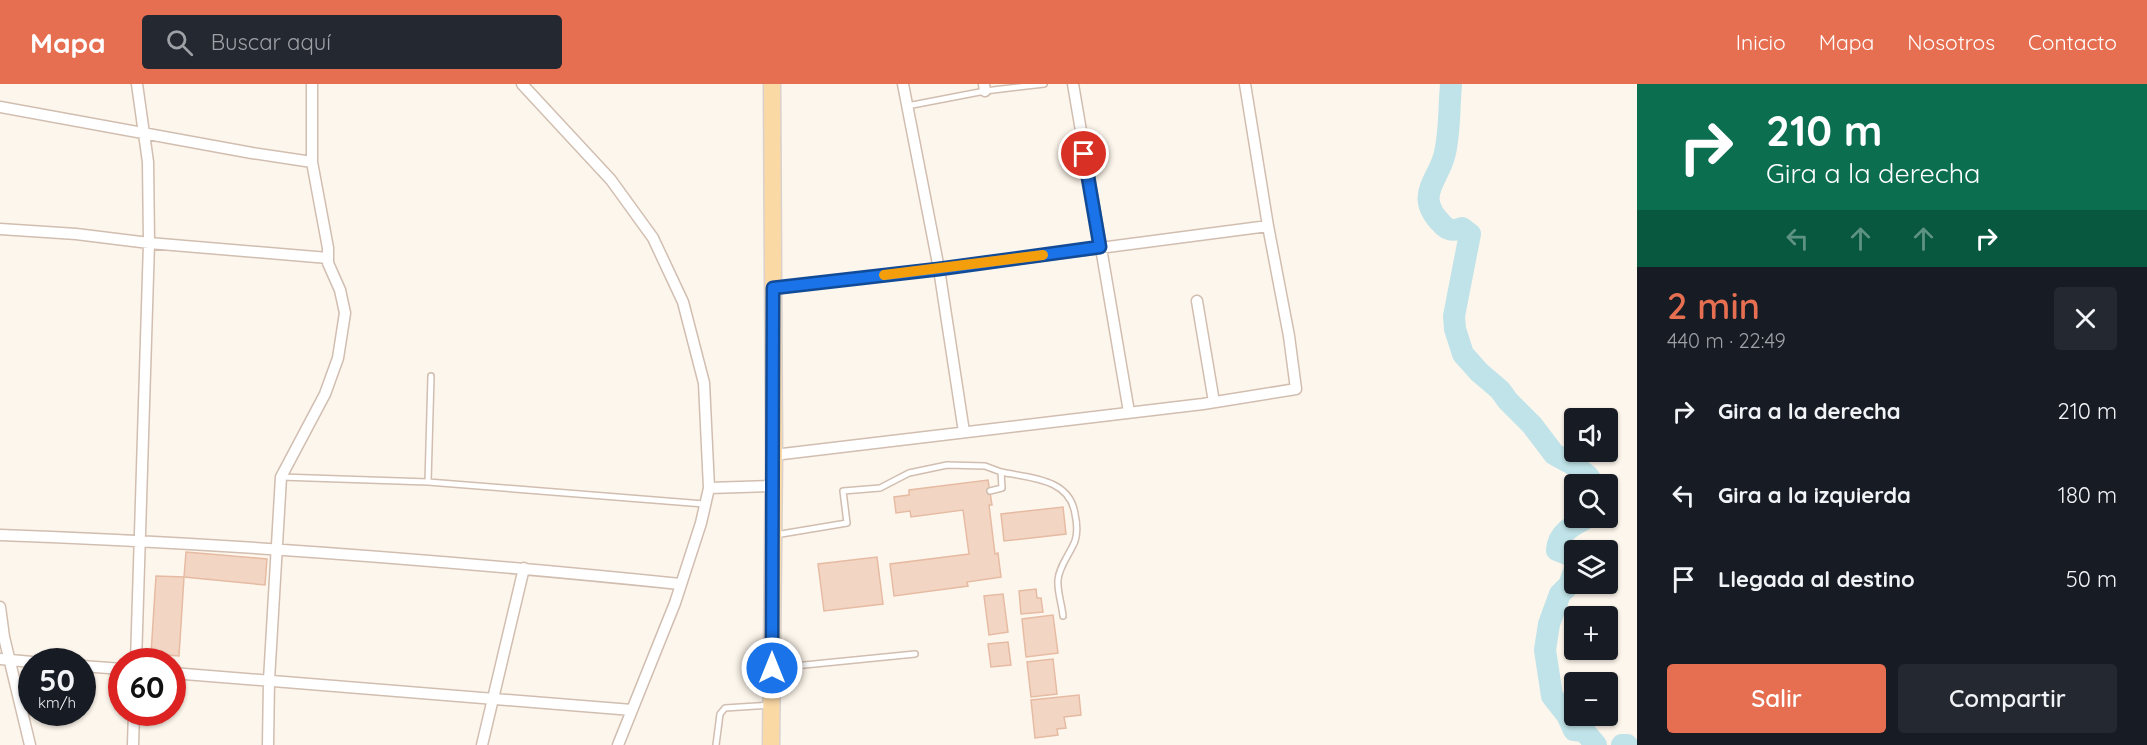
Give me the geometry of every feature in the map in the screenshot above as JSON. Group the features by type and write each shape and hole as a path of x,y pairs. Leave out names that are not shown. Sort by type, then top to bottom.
{"main road":[{"path":"771,745 774,455 772,84"}],"street":[{"path":"137,84 148,162 149,243 137,648"},
{"path":"268,745 269,680 281,477 325,394 338,358 345,313 340,290 328,263 328,248 312,162 312,84"},
{"path":"522,84 612,180 653,238 683,302 704,383 709,488 701,523 675,603 618,745"},
{"path":"903,84 939,269 964,432"},
{"path":"1073,84 1129,412"},
{"path":"774,455 1214,402 1296,389 1289,336 1245,84"},
{"path":"0,106 312,162"},
{"path":"773,288 1268,226"},
{"path":"0,229 328,258"},
{"path":"1197,301 1214,402"},
{"path":"709,488 773,486"},
{"path":"0,535 141,540 524,568 680,584"},
{"path":"482,745 524,568"},
{"path":"0,607 5,660 30,745"},
{"path":"186,674 632,710"},
{"path":"133,745 134,726"}],"lane":[{"path":"907,106 985,87 1044,84"},
{"path":"428,482 431,376"},
{"path":"773,535 847,523 843,491 880,488 891,480 909,473 947,465 985,466 1000,472 1048,481 1063,489 1074,508 1077,526 1075,541 1062,566 1058,580 1063,616"},
{"path":"990,491 1002,488 1000,472"},
{"path":"281,477 428,482 704,504"},
{"path":"772,668 915,654"},
{"path":"716,745 720,714 725,708 772,705"}],"building":[{"path":"988,480 995,554 998,553 1001,577 967,582 968,586 894,596 890,564 969,554 963,510 911,517 910,511 896,513 894,497 909,495 909,490"},
{"path":"1063,507 1066,534 1004,541 1001,514"},
{"path":"186,552 267,559 265,585 184,577"},
{"path":"877,557 883,604 824,611 818,564"},
{"path":"156,576 184,577 180,648 151,648"},
{"path":"1036,589 1037,598 1041,598 1043,612 1021,614 1019,591"},
{"path":"1003,594 1008,632 989,635 984,596"},
{"path":"1053,615 1058,653 1026,657 1022,619"},
{"path":"1008,642 1011,665 991,667 988,644"},
{"path":"1053,659 1057,694 1031,697 1027,662"},
{"path":"1079,695 1081,715 1064,717 1066,728 1057,729 1058,735 1035,738 1031,700"}],"waterway":[{"path":"1451,84 1445,153 1430,188 1429,205 1444,226 1451,230 1462,228 1470,234 1454,316 1455,329 1463,354 1532,425 1554,454 1585,474"},
{"path":"1564,553 1557,550 1558,544 1563,534 1570,528"},
{"path":"1564,590 1560,594 1549,624 1545,650 1552,696 1567,715 1574,730 1584,731 1596,745"},
{"path":"1622,745 1627,745"}],"slow traffic":[{"path":"884,275 1043,255"}],"route":[{"path":"772,668 773,288 1100,247 1084,154"}]}
